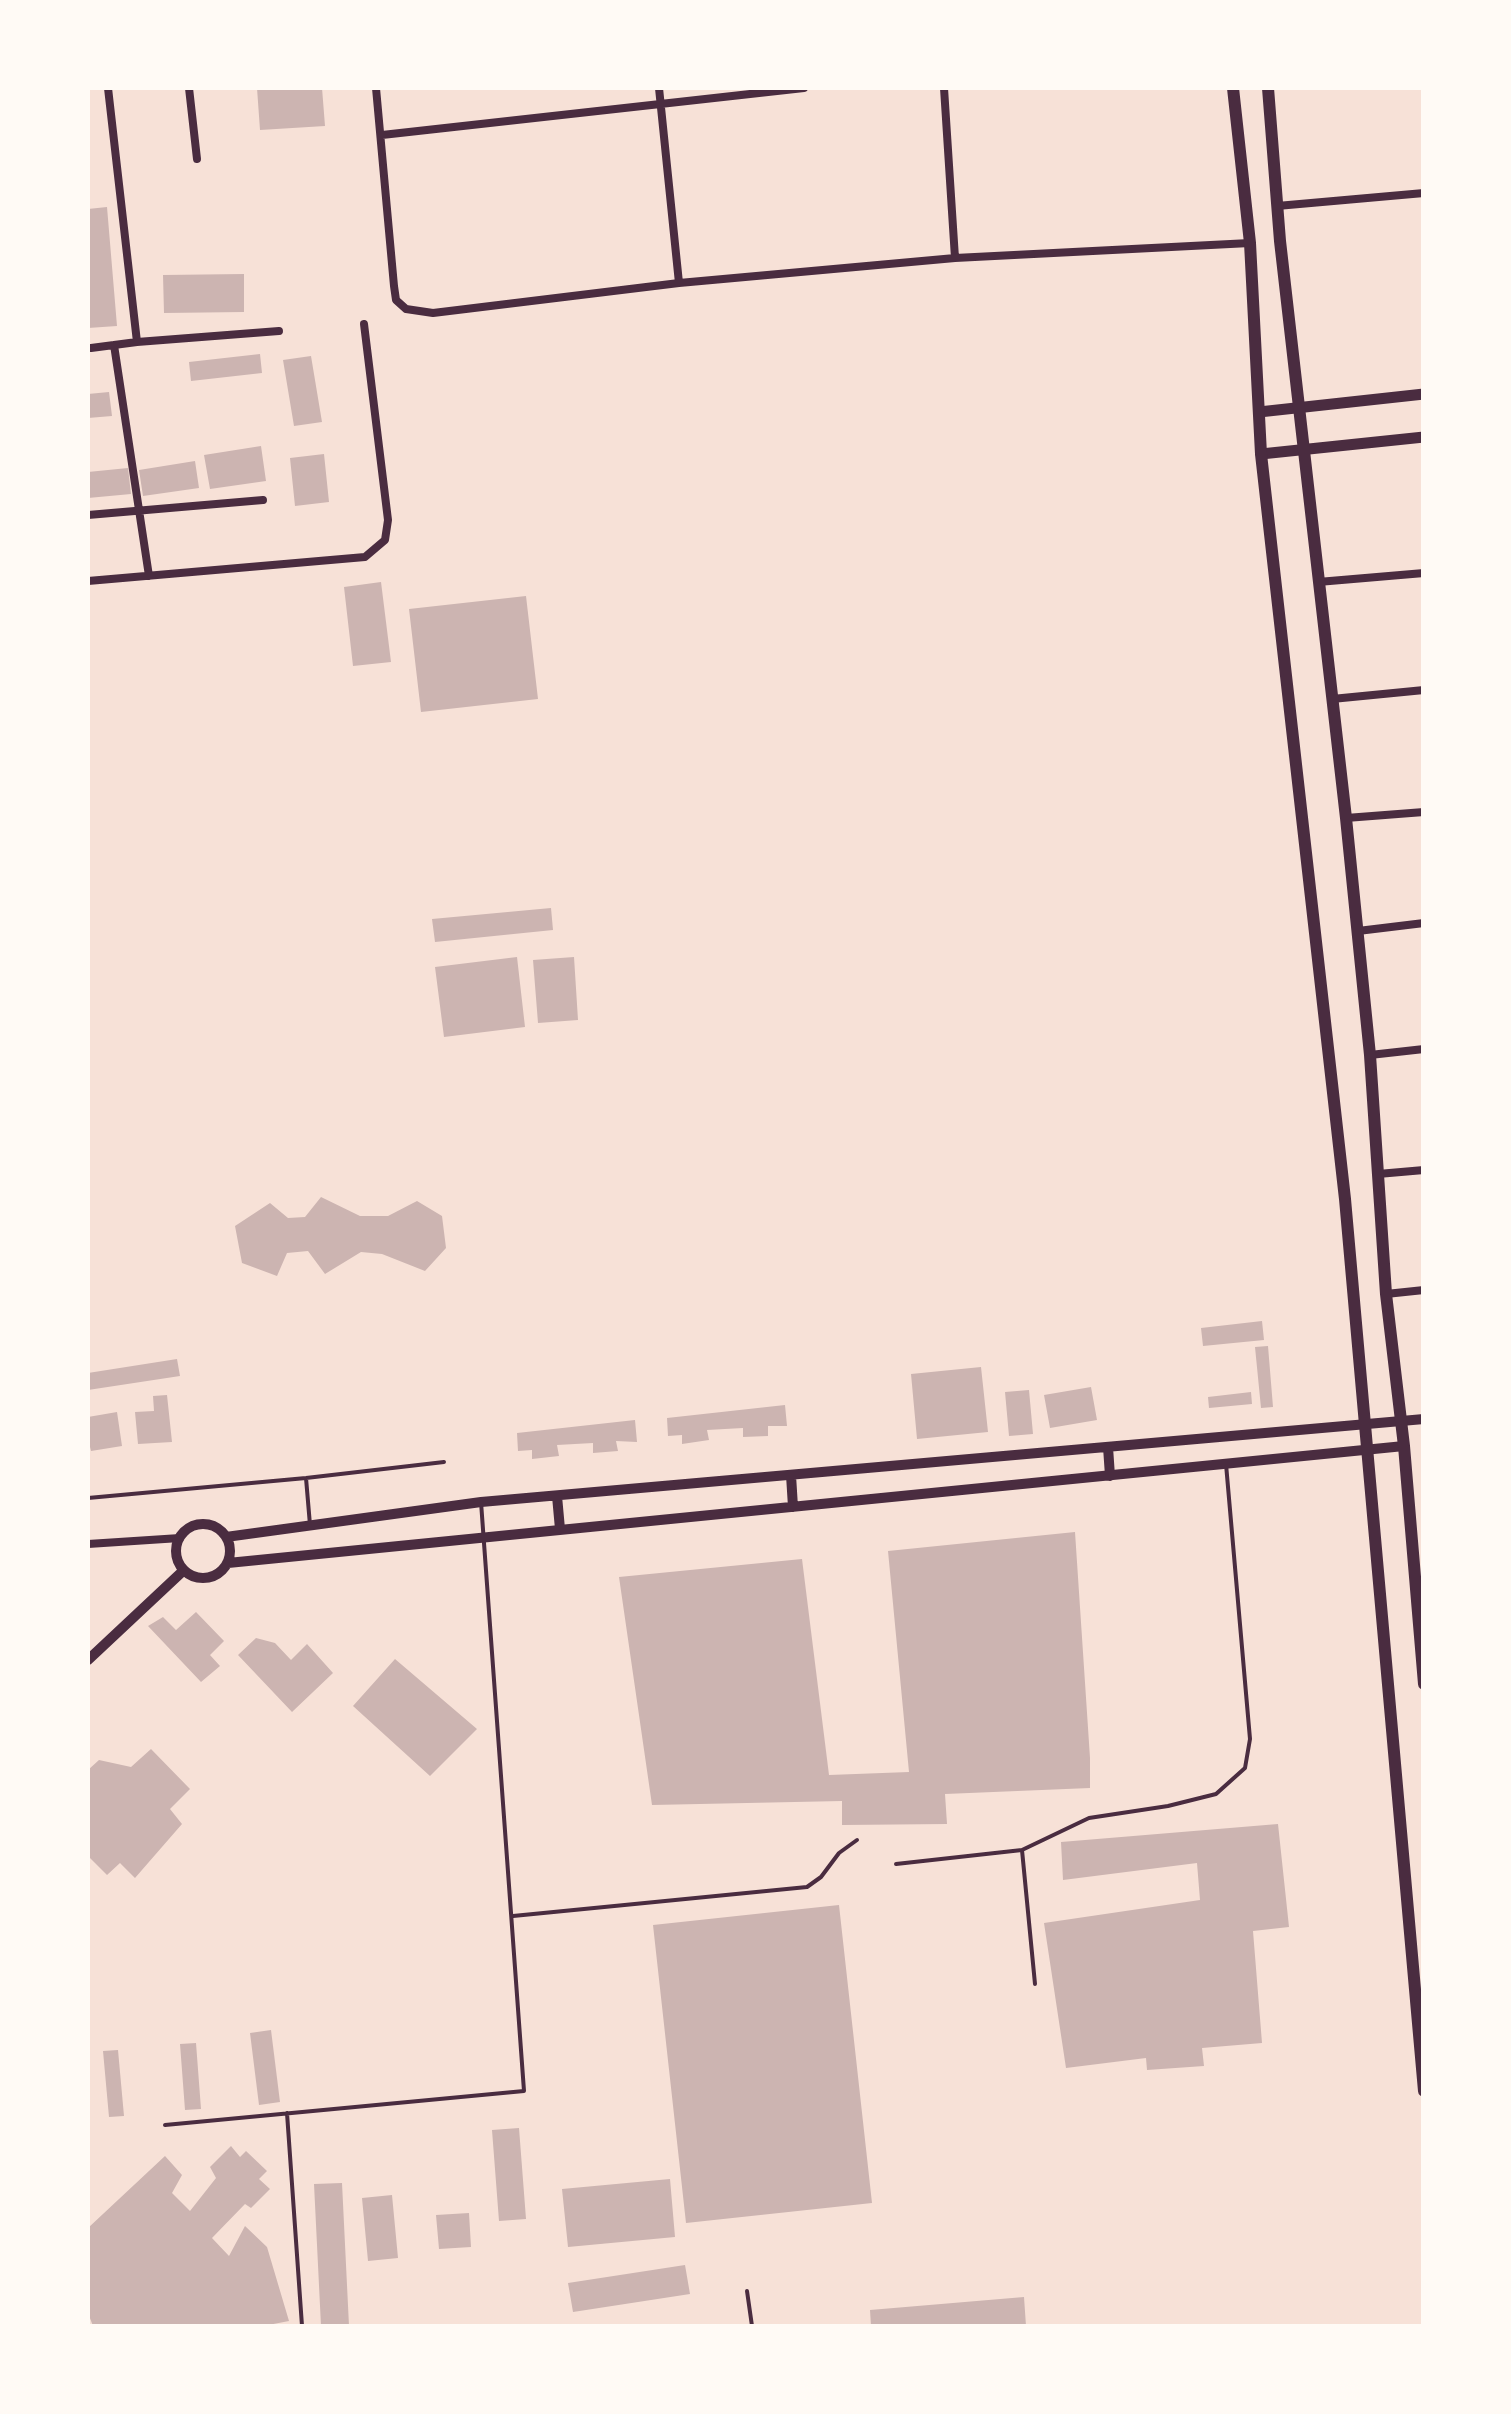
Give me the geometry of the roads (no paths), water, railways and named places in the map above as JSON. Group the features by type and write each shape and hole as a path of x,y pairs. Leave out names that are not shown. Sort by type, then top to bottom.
{"main road":[{"path":"1232,88 1250,243 1261,454 1345,1199 1424,2091"},
{"path":"1268,88 1277,206 1358,931 1386,1294 1404,1446 1424,1684"},
{"path":"1259,412 1424,394"},
{"path":"1261,454 1424,437"}],"street":[{"path":"108,88 136,342"},
{"path":"189,88 197,158"},
{"path":"376,88 394,286 396,300 406,309 433,313 679,283 956,258 1250,243"},
{"path":"659,88 679,283"},
{"path":"382,135 804,88"},
{"path":"944,88 956,258"},
{"path":"1277,206 1424,192"},
{"path":"88,581 365,556 385,540 388,520 364,324"},
{"path":"91,348 279,331"},
{"path":"114,345 149,576"},
{"path":"88,515 263,500"},
{"path":"1318,582 1424,573"},
{"path":"1332,699 1424,690"},
{"path":"1346,818 1424,812"},
{"path":"1358,931 1424,923"},
{"path":"1370,1055 1424,1049"},
{"path":"1378,1174 1424,1170"},
{"path":"1386,1294 1424,1290"},
{"path":"226,1537 482,1502 1424,1419"},
{"path":"228,1563 1404,1446"},
{"path":"1108,1448 1110,1476"},
{"path":"790,1475 793,1506"},
{"path":"557,1496 560,1529"},
{"path":"202,1524 212,1526 226,1537 228,1563 216,1576 191,1576 176,1555 180,1538 185,1531 202,1524"},
{"path":"88,1544 180,1538"},
{"path":"88,1660 184,1570"}],"lane":[{"path":"88,1498 444,1462"},
{"path":"896,1864 1022,1850 1090,1818 1216,1794 1245,1768 1250,1739 1226,1464"},
{"path":"306,1478 310,1526"},
{"path":"164,2124 524,2091 482,1502"},
{"path":"512,1916 807,1887 821,1877 839,1852 857,1840"},
{"path":"1022,1850 1035,1984"},
{"path":"288,2113 302,2326"},
{"path":"748,2291 752,2326"}]}
